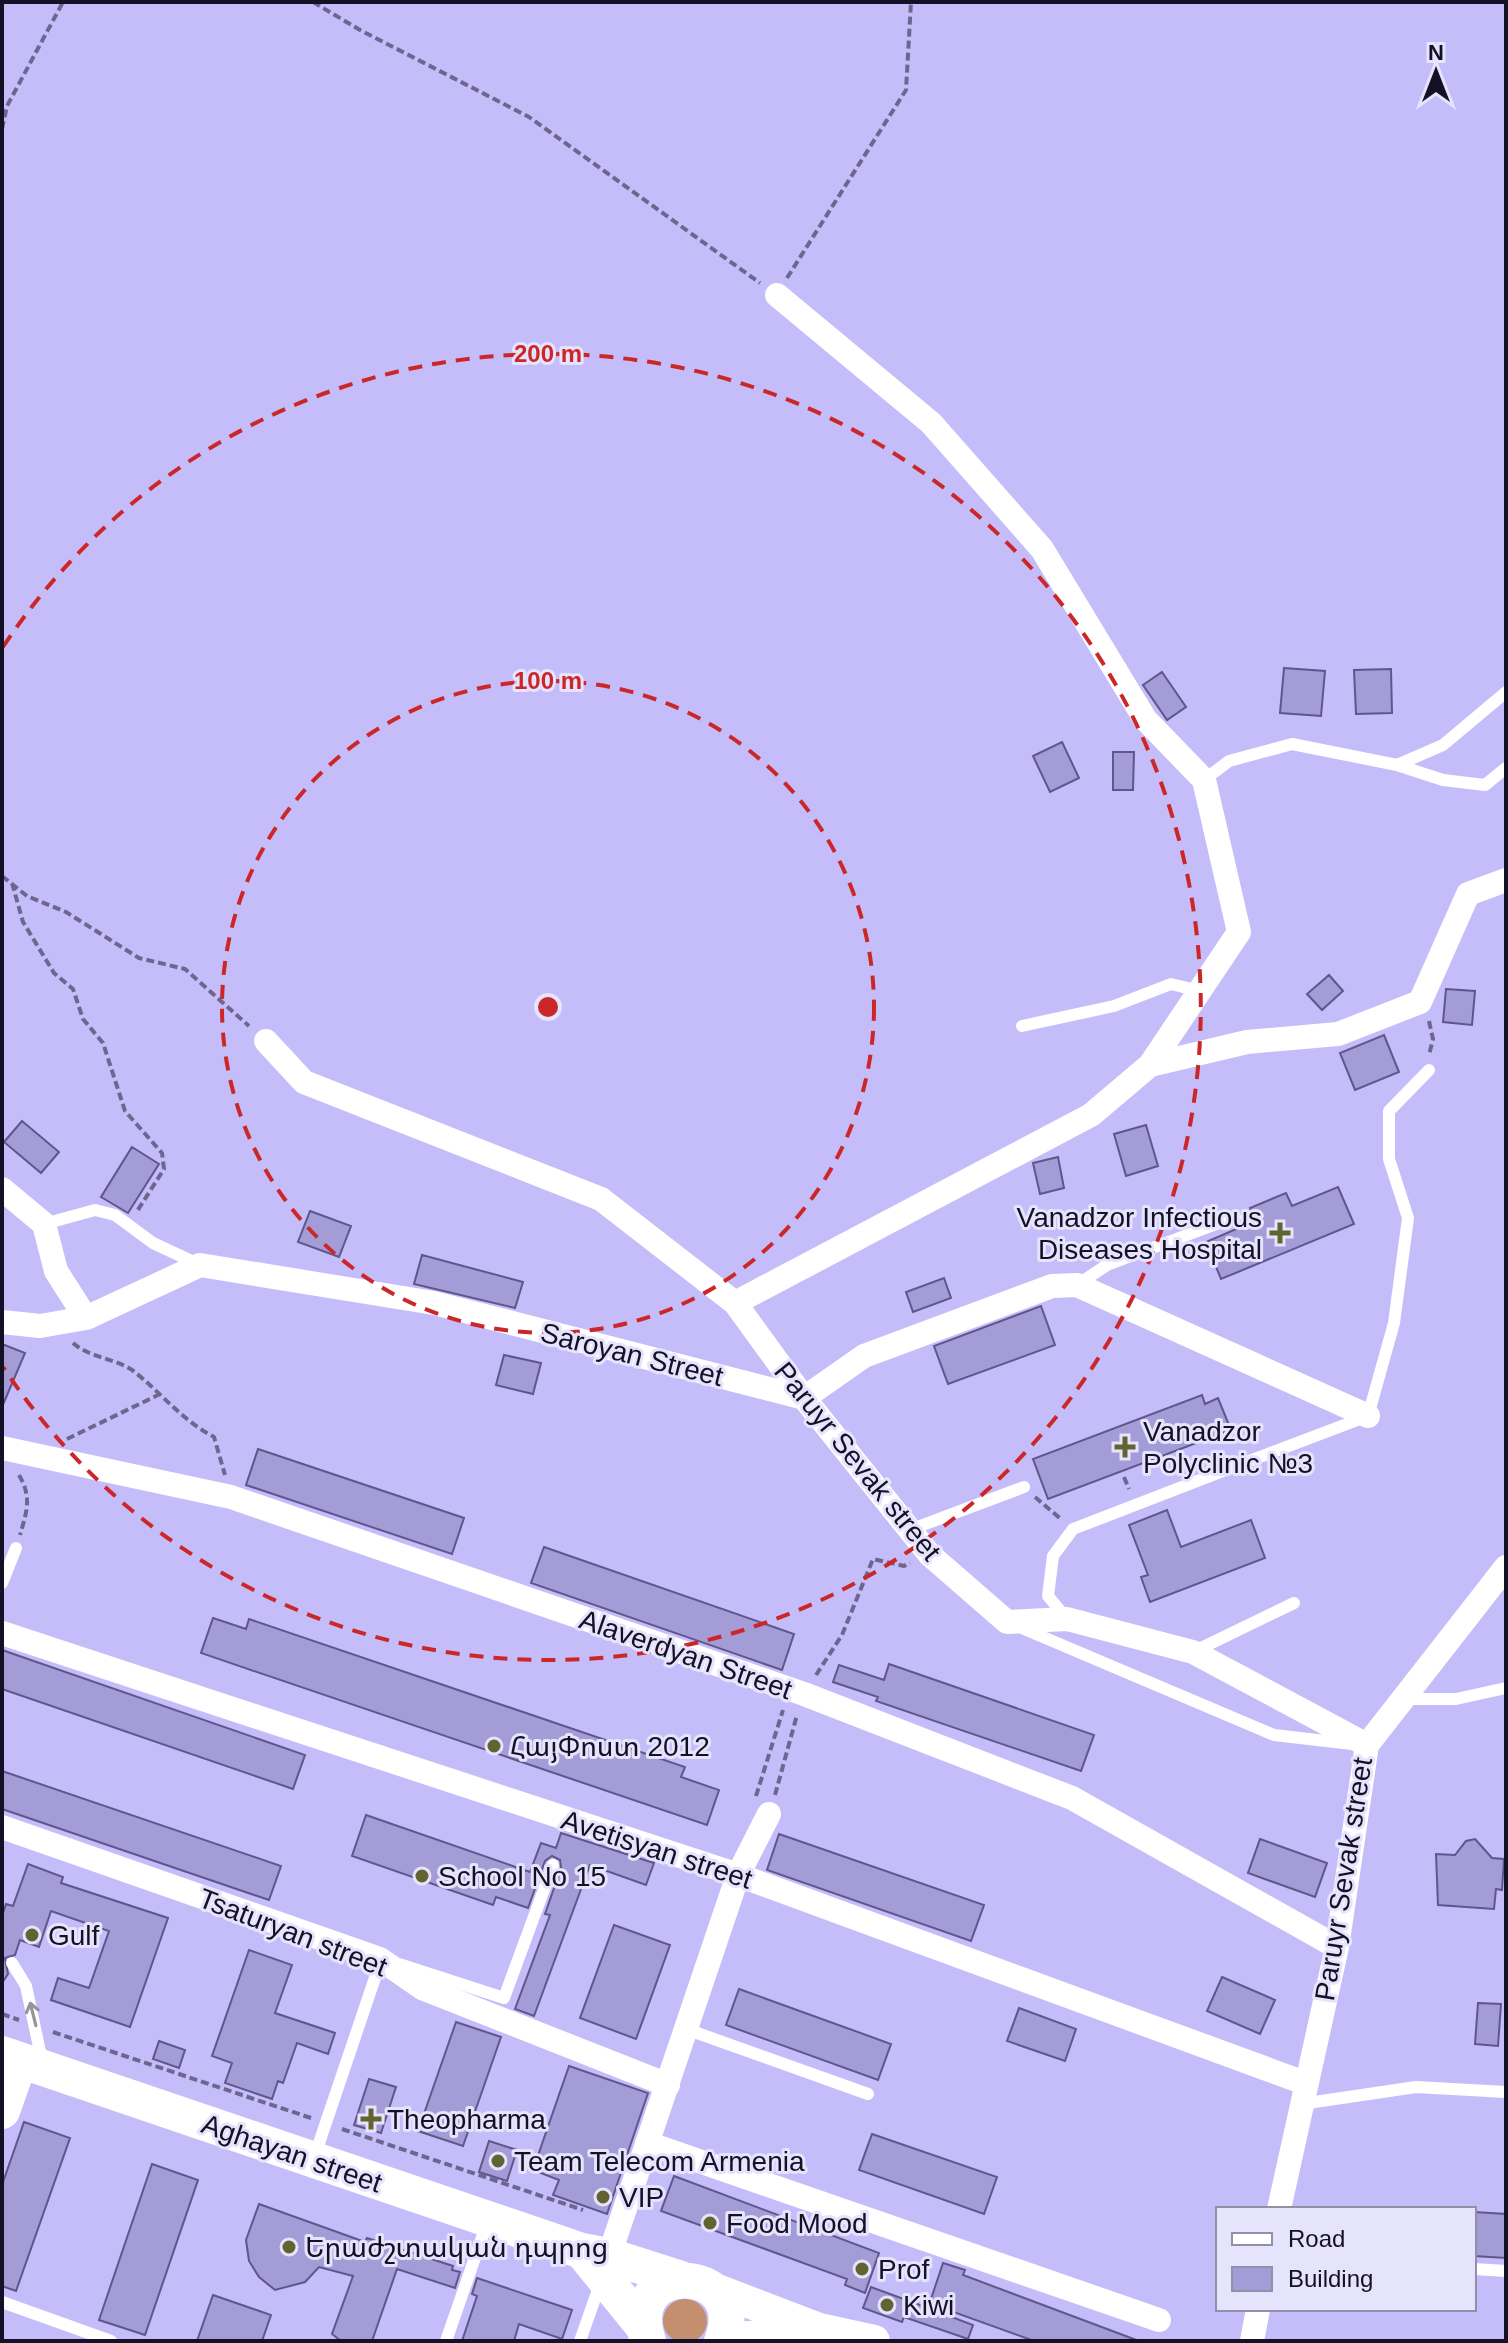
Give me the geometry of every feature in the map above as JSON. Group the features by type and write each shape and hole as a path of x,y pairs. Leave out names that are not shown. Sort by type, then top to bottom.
{"main road":[{"path":"2,2111 21,2061"},
{"name":"Aghayan street","path":"21,2061 488,2220 598,2261 696,2284"},
{"path":"598,2261 646,2334"},
{"path":"646,2334 645,2309 652,2294 665,2284 696,2284 727,2312 722,2341"}],"street":[{"path":"735,1303 1091,1115 1150,1065 1239,932 1204,780 1145,719 1042,549 931,423 777,295"},
{"path":"1150,1065 1247,1042 1338,1034 1420,1002 1468,894 1506,880"},
{"name":"Paruyr Sevak street","path":"266,1041 304,1082 601,1199 735,1303 804,1398 930,1555 1007,1622 1067,1619 1193,1652 1367,1745 1337,1947 1279,2207"},
{"path":"2,1189 44,1224 56,1271 75,1320"},
{"path":"2,1322 40,1326 75,1320 200,1265"},
{"name":"Saroyan Street","path":"200,1265 434,1303 804,1398"},
{"path":"804,1398 864,1356 1052,1286 1077,1285 1368,1416"},
{"name":"Alaverdyan Street","path":"2,1448 231,1497 804,1694 1072,1798 1337,1947"},
{"path":"1367,1745 1506,1567"},
{"name":"Avetisyan street","path":"2,1633 738,1875 1303,2094"},
{"path":"598,2261 647,2143 761,1811"},
{"name":"Tsaturyan street","path":"2,1827 380,1959 422,1988 668,2085"},
{"path":"647,2143 1159,2320"},
{"name":"Aghayan street","path":"696,2284 830,2334 874,2341"},
{"path":"1252,2341 1258,2311"},
{"name":"Aghayan street","path":"722,2341 830,2334"}],"lane":[{"path":"1397,765 1443,745 1506,692"},
{"path":"1204,780 1229,761 1292,744 1397,765 1443,780 1485,785 1506,768"},
{"path":"1022,1026 1114,1006 1171,984 1200,991"},
{"path":"1244,1463 1368,1416 1394,1323 1408,1218 1389,1159 1389,1111 1429,1063"},
{"path":"44,1224 95,1210 115,1215 153,1243 200,1265"},
{"path":"1077,1285 1107,1265 1235,1217"},
{"path":"1067,1619 1048,1596 1053,1556 1073,1529 1231,1468"},
{"path":"912,1529 1024,1487"},
{"path":"2,1583 17,1544"},
{"path":"1193,1652 1294,1603"},
{"path":"1007,1622 1274,1735 1367,1745"},
{"path":"1404,1699 1456,1699 1506,1688"},
{"path":"313,2161 380,1959 417,1968 504,1998 553,1865"},
{"path":"12,1963 26,1986 36,2026 21,2061"},
{"path":"686,2029 868,2094"},
{"path":"1303,2094 1416,2087 1506,2092"},
{"path":"446,2341 488,2220"},
{"path":"580,2341 598,2261"},
{"path":"1476,2269 1506,2271"},
{"path":"2,2302 111,2341"}],"path":[{"path":"2,129 7,106 63,2"},
{"path":"313,2 360,30 529,117 777,295 906,90 911,2"},
{"path":"2,876 27,896 66,912 139,958 185,969 266,1041"},
{"path":"12,883 23,922 54,973 73,989 83,1019 103,1043 125,1111 162,1153 164,1169 134,1215"},
{"path":"1428,1018 1433,1039 1429,1063"},
{"path":"75,1320 62,1333 84,1352 133,1370 191,1425 214,1437 231,1497"},
{"path":"68,1439 158,1395"},
{"path":"17,1473 27,1490 29,1504 17,1544"},
{"path":"1124,1477 1129,1490"},
{"path":"1024,1487 1073,1529"},
{"path":"804,1694 842,1635 873,1559 904,1566 930,1555"},
{"path":"761,1811 780,1712"},
{"path":"761,1811 796,1718"},
{"path":"2,2014 583,2210"}],"shaded area":[{"path":"685,2299 700,2306 707,2321 700,2336 685,2343 670,2336 663,2321 670,2306"}],"building":[{"path":"1284,668 1325,671 1321,716 1280,713"},
{"path":"1391,669 1392,713 1356,714 1354,670"},
{"path":"1162,672 1186,707 1167,720 1143,685"},
{"path":"1062,742 1079,778 1050,792 1033,756"},
{"path":"1113,752 1134,752 1133,790 1113,790"},
{"path":"1329,975 1343,991 1322,1010 1307,994"},
{"path":"1446,989 1475,991 1472,1025 1443,1022"},
{"path":"1384,1035 1399,1072 1355,1090 1340,1053"},
{"path":"22,1121 59,1152 41,1173 4,1142"},
{"path":"1146,1125 1158,1166 1126,1176 1114,1134"},
{"path":"132,1147 159,1164 128,1213 101,1197"},
{"path":"1058,1157 1064,1188 1040,1194 1033,1163"},
{"name":"Vanadzor Infectious Diseases Hospital","path":"1338,1187 1354,1224 1221,1279 1206,1242 1255,1221 1250,1208 1286,1193 1292,1206"},
{"path":"310,1211 351,1226 339,1257 298,1242"},
{"path":"422,1255 523,1282 515,1308 414,1284"},
{"path":"944,1278 951,1298 913,1312 906,1292"},
{"path":"1041,1306 1055,1345 948,1384 934,1346"},
{"path":"2,1344 25,1353 2,1407"},
{"path":"504,1355 541,1363 533,1394 496,1385"},
{"name":"Vanadzor Polyclinic №3","path":"1202,1395 1205,1404 1218,1398 1231,1430 1048,1499 1033,1459"},
{"path":"258,1449 464,1518 452,1554 246,1485"},
{"path":"1167,1510 1181,1547 1251,1520 1265,1558 1150,1602 1141,1577 1148,1575 1129,1525"},
{"path":"544,1547 794,1634 782,1670 531,1583"},
{"path":"213,1618 246,1629 249,1619 685,1767 681,1777 719,1790 707,1825 201,1653"},
{"path":"2,1650 305,1755 293,1789 2,1689"},
{"path":"889,1664 1094,1735 1081,1771 876,1701 878,1697 833,1682 839,1665 884,1680"},
{"path":"2,1771 281,1866 269,1900 2,1809"},
{"path":"366,1815 530,1872 541,1843 556,1848 561,1833 654,1863 646,1885 590,1865 534,2016 515,2009 550,1915 545,1914 561,1868 560,1860 552,1856 545,1861 528,1908 496,1897 493,1905 352,1856"},
{"path":"779,1834 984,1905 971,1941 767,1870"},
{"path":"1260,1839 1327,1863 1315,1897 1248,1873"},
{"path":"1475,1839 1492,1858 1504,1859 1502,1890 1496,1889 1494,1909 1438,1905 1436,1854 1455,1855 1466,1841"},
{"path":"28,1864 63,1877 61,1883 168,1918 130,2027 51,2000 58,1978 89,1988 109,1931 51,1911 39,1947 20,1940 15,1955 5,1958 8,1974 2,1983 2,1916 6,1904 13,1906"},
{"path":"614,1925 670,1945 636,2039 580,2018"},
{"path":"249,1950 292,1965 275,2013 335,2033 328,2054 297,2043 283,2083 278,2081 272,2099 225,2083 232,2063 212,2056"},
{"path":"1222,1977 1275,2000 1260,2034 1207,2011"},
{"path":"739,1989 891,2044 878,2080 726,2025"},
{"path":"1478,2003 1501,2004 1498,2046 1475,2044"},
{"path":"1019,2008 1076,2029 1065,2061 1007,2041"},
{"path":"456,2022 501,2037 463,2146 418,2131"},
{"path":"159,2041 185,2050 179,2068 153,2059"},
{"path":"569,2066 648,2093 607,2214 553,2195 559,2180 533,2170"},
{"path":"369,2079 396,2087 381,2133 354,2125"},
{"path":"24,2122 70,2138 16,2291 2,2286 2,2185"},
{"path":"872,2134 997,2177 984,2214 859,2170"},
{"name":"Team Telecom Armenia","path":"489,2141 517,2150 507,2181 479,2172"},
{"path":"152,2164 198,2180 145,2335 99,2320"},
{"path":"674,2176 879,2253 865,2293 845,2285 847,2279 661,2211"},
{"path":"259,2204 365,2242 367,2238 453,2266 452,2270 460,2272 455,2288 397,2269 372,2341 341,2341 332,2334 353,2276 319,2267 305,2282 275,2290 259,2277 249,2261 246,2240"},
{"path":"1476,2212 1506,2214 1506,2258 1476,2256"},
{"path":"943,2263 965,2270 963,2275 1139,2341 1034,2341 951,2311 949,2316 973,2325 968,2339 904,2317 902,2322 863,2308 871,2287 928,2308"},
{"path":"477,2278 572,2310 562,2339 519,2324 514,2341 462,2341 477,2296 472,2294"},
{"path":"213,2295 271,2315 262,2341 197,2341"}],"place":[{"name":"Vanadzor Infectious Diseases Hospital","path":"1280,1233"},
{"name":"Vanadzor Polyclinic №3","path":"1125,1447"},
{"name":"ՀայՓոստ 2012","path":"494,1746"},
{"name":"School No 15","path":"422,1876"},
{"name":"Gulf","path":"32,1935"},
{"name":"Theopharma","path":"371,2119"},
{"name":"Team Telecom Armenia","path":"498,2161"},
{"name":"VIP","path":"603,2197"},
{"name":"Food Mood","path":"710,2223"},
{"name":"Երաժշտական դպրոց","path":"289,2247"},
{"name":"Prof","path":"862,2269"},
{"name":"Kiwi","path":"887,2305"}]}
